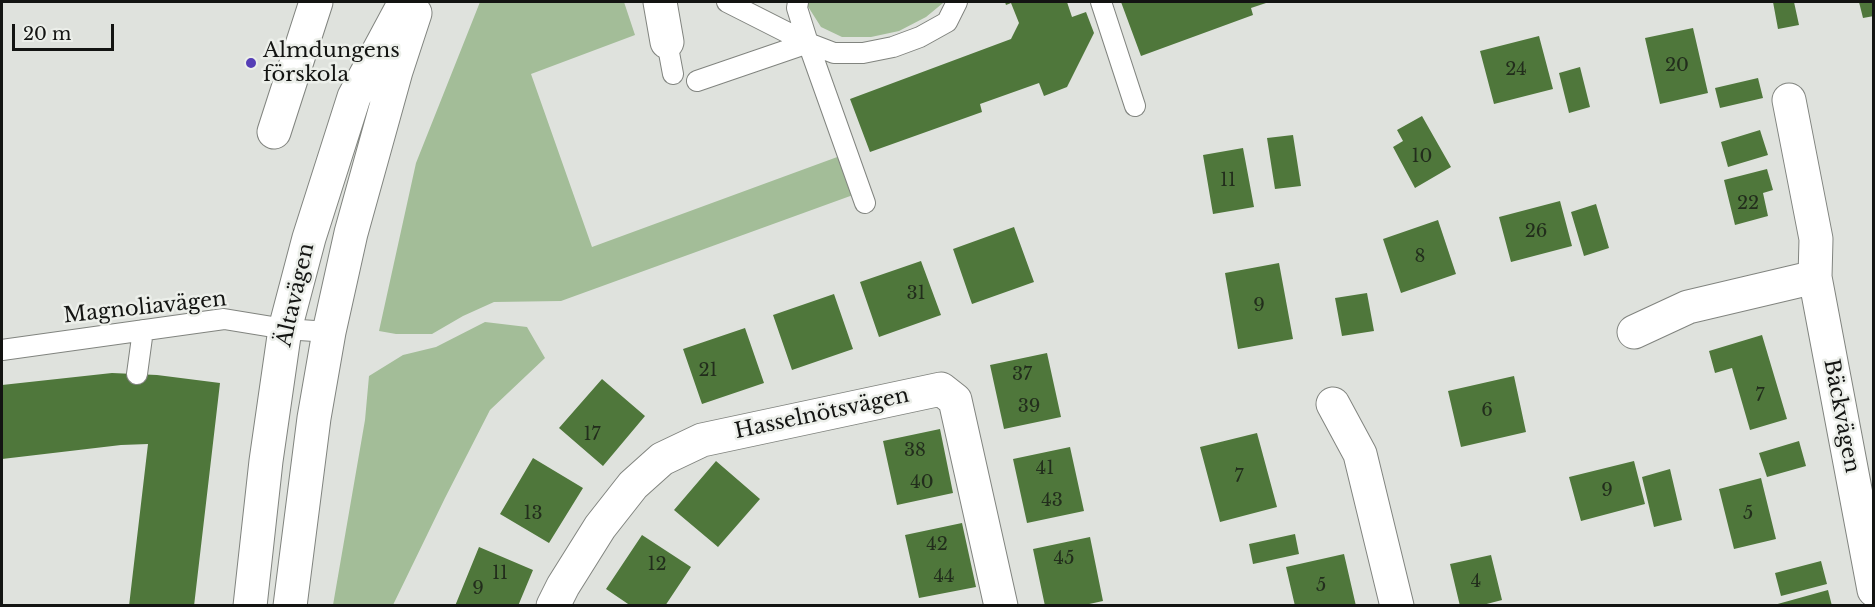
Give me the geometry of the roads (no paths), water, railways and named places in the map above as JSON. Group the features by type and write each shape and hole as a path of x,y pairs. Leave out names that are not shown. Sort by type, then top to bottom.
{"street":[{"path":"274,132 316,2"},
{"name":"Ältavägen","path":"250,606 266,461 285,329 309,238 354,97 405,2"},
{"name":"Ältavägen","path":"290,606 314,418 329,332 351,233 396,71 418,2"},
{"path":"660,2 668,42"},
{"name":"Bäckvägen","path":"1789,100 1816,239 1815,277 1874,590"},
{"path":"1634,332 1688,307 1815,277"},
{"name":"Hasselnötsvägen","path":"553,606 600,527 633,485 662,459 702,440 941,389 955,400 1001,606"},
{"path":"1333,404 1360,454 1397,606"}],"lane":[{"path":"727,2 808,44 834,53 863,53 893,47 920,37 947,22 957,2"},
{"path":"798,2 797,8 808,44 865,203"},
{"path":"1101,2 1135,106"},
{"path":"668,42 673,74"},
{"path":"697,81 808,44"},
{"name":"Magnoliavägen","path":"2,350 224,319 285,329 329,332"},
{"path":"137,374 142,330"}],"place":[{"name":"Almdungens förskola","path":"251,63"}]}
